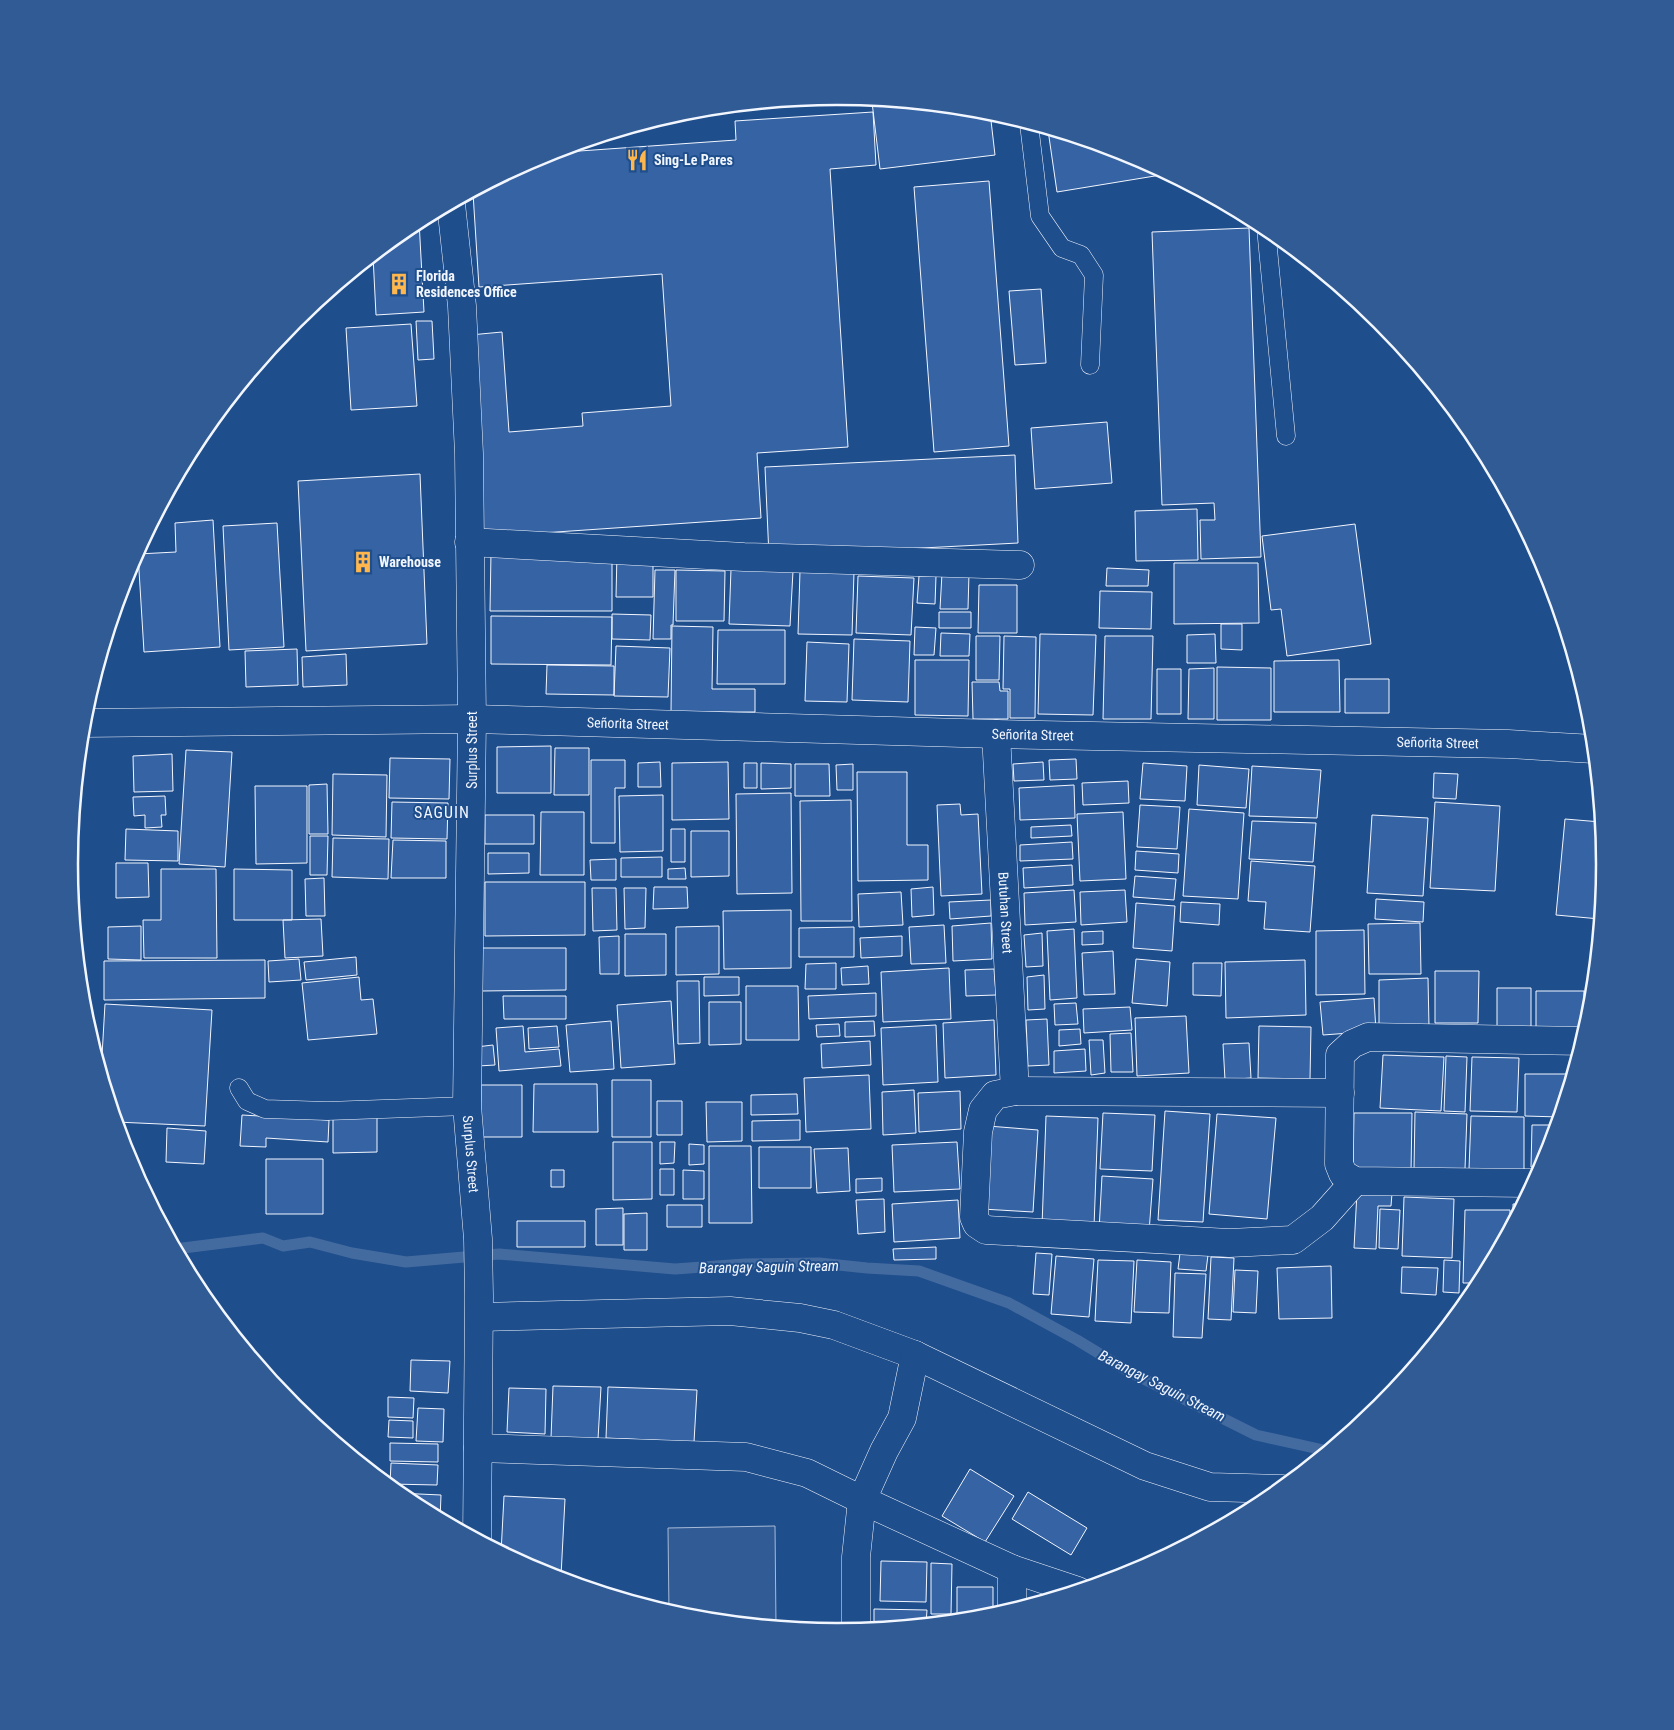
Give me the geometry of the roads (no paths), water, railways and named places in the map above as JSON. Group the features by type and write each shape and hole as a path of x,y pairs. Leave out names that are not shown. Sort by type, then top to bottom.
{"street":[{"name":"Surplus Street","path":"452,210 462,306 469,454 472,719 467,1106 478,1239 480,1306 477,1533"},
{"path":"469,542 744,557 1020,565"},
{"name":"Señorita Street","path":"91,723 472,719 996,734 1508,744 1587,749"},
{"name":"Butuhan Street","path":"996,734 1015,1091"},
{"path":"1526,1183 1355,1181 1343,1174 1339,1164 1340,1055 1352,1044 1368,1037 1576,1041"},
{"path":"1340,1094 1015,1091 996,1095 983,1110 978,1132 974,1217 977,1224 986,1230 1229,1243 1293,1240 1322,1218 1355,1181"},
{"path":"480,1306 730,1311 800,1318 834,1325 887,1343 915,1355 1145,1466 1210,1487 1270,1489"},
{"path":"856,1624 856,1557 862,1500 884,1451 902,1418 915,1355"},
{"path":"478,1448 746,1457 807,1473 1012,1569 1069,1588"},
{"path":"1012,1569 1012,1604"}],"lane":[{"path":"1029,130 1040,216 1062,248 1080,255 1094,275 1090,365"},
{"path":"1267,239 1286,436"},
{"path":"239,1088 246,1101 265,1109 327,1111 467,1106"}],"waterway":[{"name":"Barangay Saguin Stream","path":"181,1248 263,1238 283,1246 310,1242 352,1253 406,1262 499,1254 675,1269 745,1264 819,1263 919,1271 1009,1303 1077,1340 1128,1371 1256,1435 1321,1450"}],"place":[{"name":"Sing-Le Pares","path":"637,160"},
{"name":"Florida Residences Office","path":"399,284"},
{"name":"Warehouse","path":"363,562"}],"district":[{"name":"SAGUIN","path":"442,812"}]}
